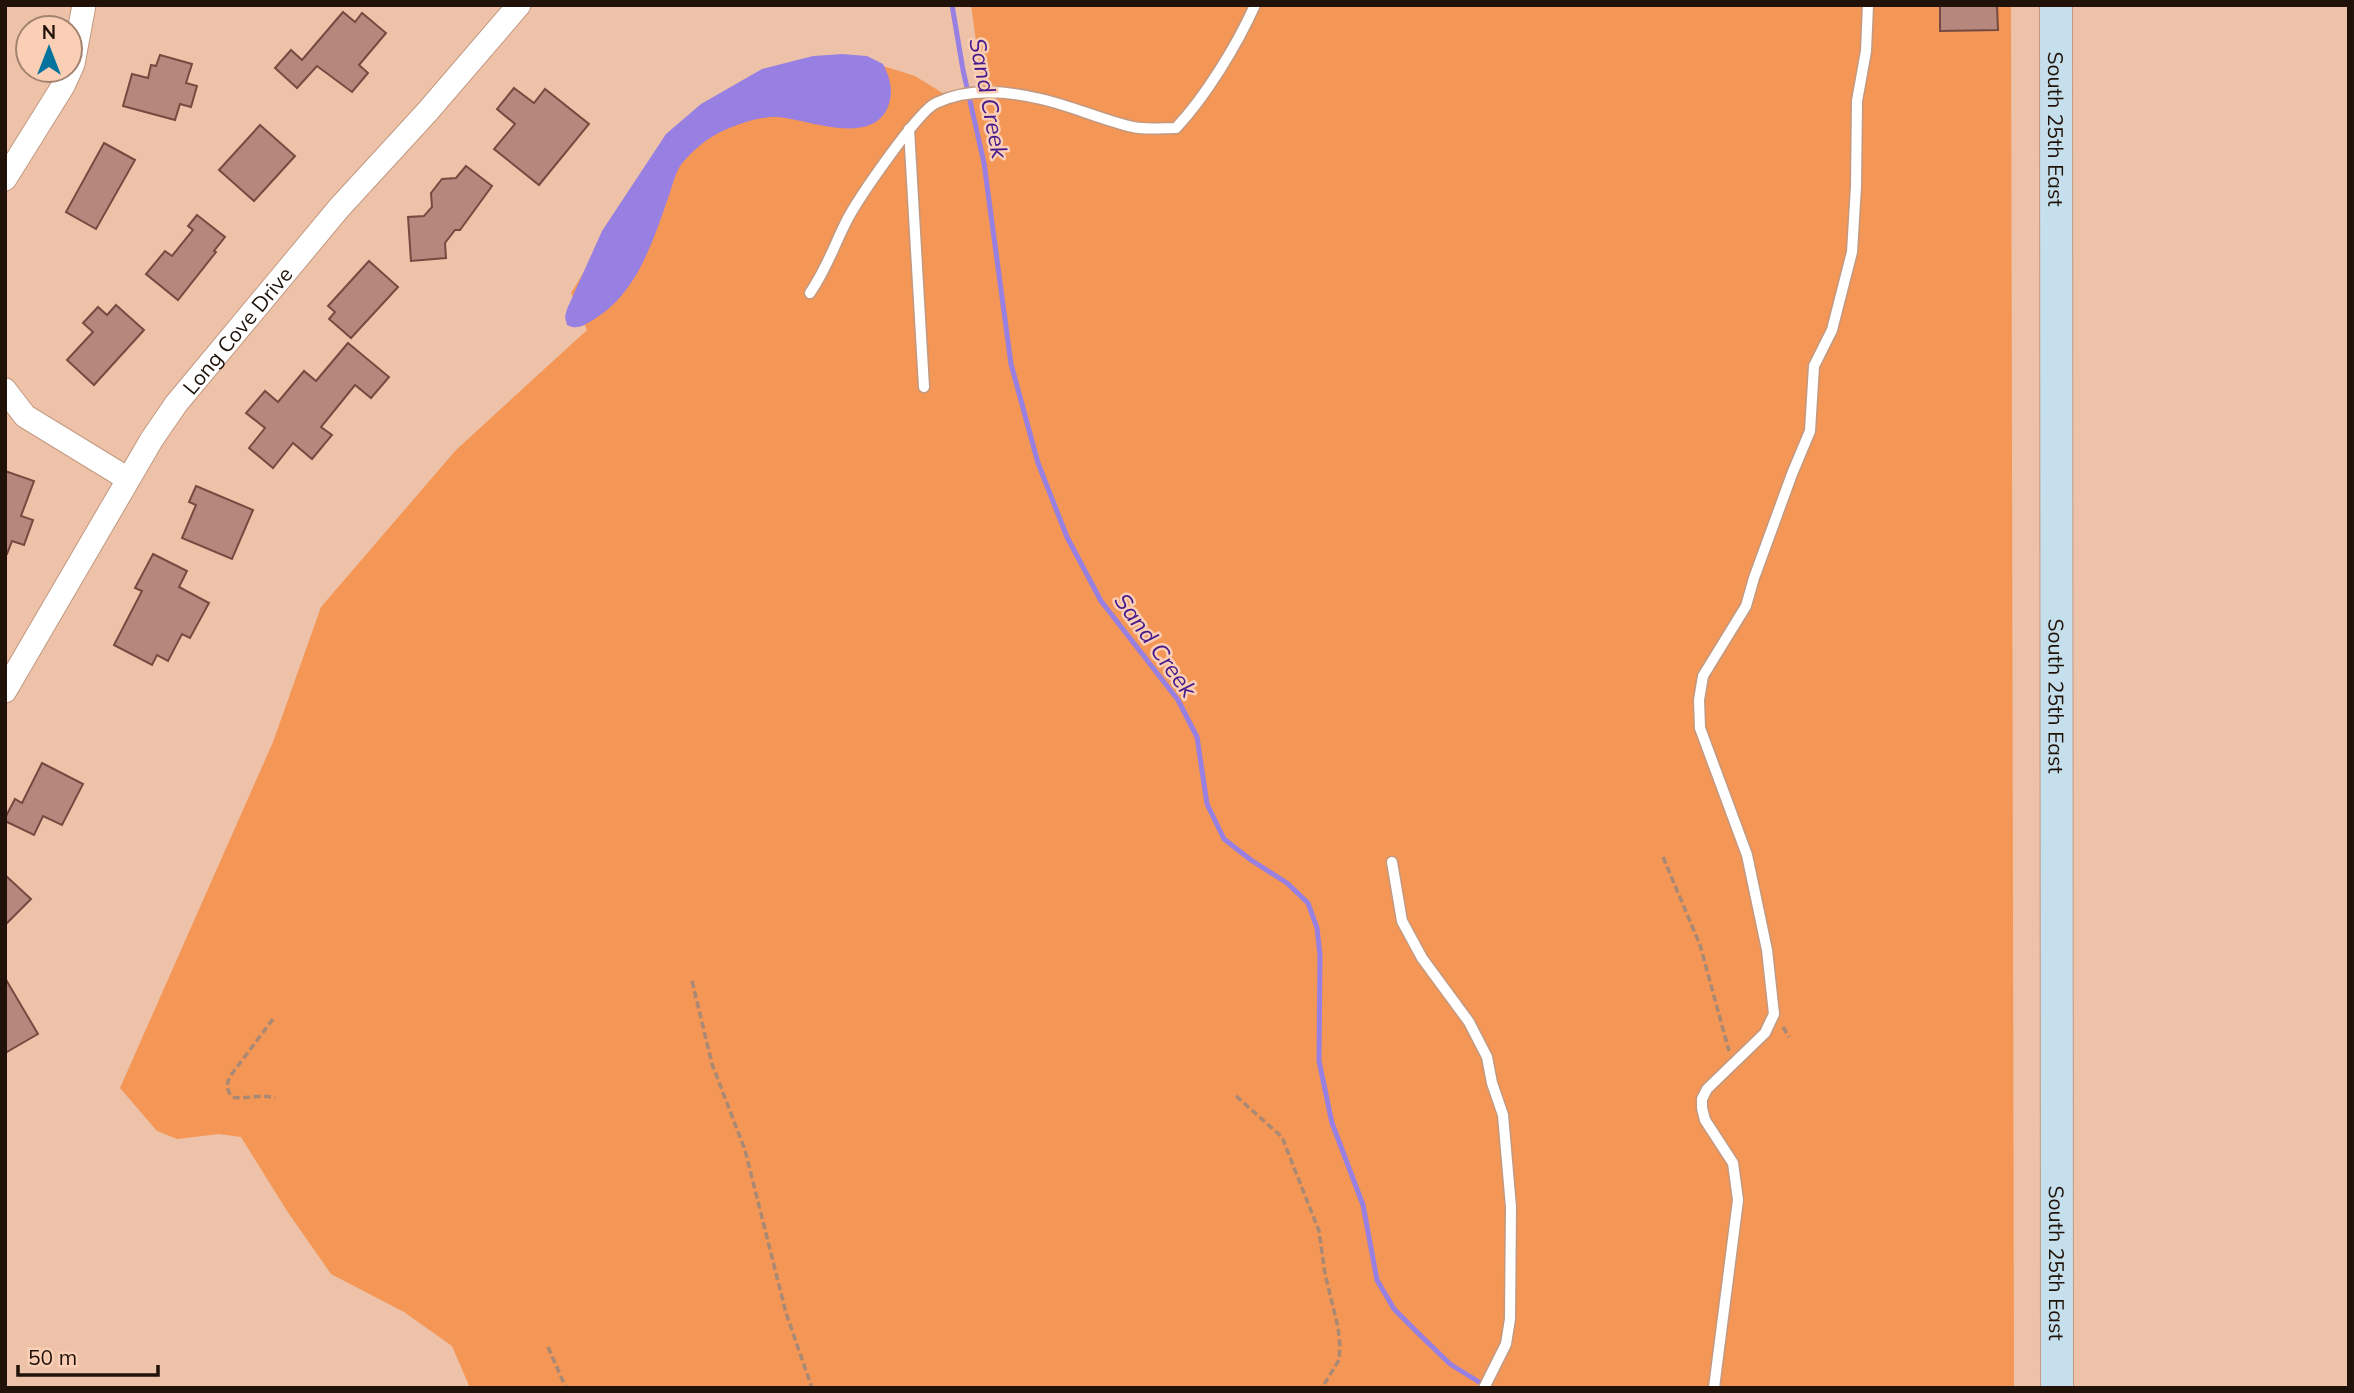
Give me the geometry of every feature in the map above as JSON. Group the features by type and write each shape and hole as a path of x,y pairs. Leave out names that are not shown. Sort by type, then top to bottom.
{"main road":[{"name":"South 25th East","path":"2056,5 2057,1388"}],"street":[{"path":"5,179 73,64 84,5"},
{"name":"Long Cove Drive","path":"5,691 128,479 176,404 340,208 519,5"},
{"path":"5,390 25,416 128,479"}],"lane":[{"path":"810,293 826,270 846,220 909,129 933,104 949,97 983,91 1012,93 1135,127 1176,128 1188,115 1243,32 1255,5"},
{"path":"1714,1388 1738,1200 1733,1164 1705,1120 1702,1108 1707,1089 1765,1033 1774,1014 1767,950 1747,855 1700,728 1699,700 1703,676 1746,606 1787,487 1810,431 1814,366 1832,330 1852,251 1857,101 1866,51 1868,5"},
{"path":"909,129 924,387"},
{"path":"1392,862 1402,921 1422,958 1469,1022 1487,1058 1503,1115 1511,1207 1510,1319 1506,1344 1484,1388"}],"path":[{"path":"1663,858 1700,945 1732,1065"},
{"path":"692,981 712,1064 745,1150 786,1313 812,1388"},
{"path":"273,1019 226,1084 232,1097 240,1099 264,1095 275,1098"},
{"path":"1236,1096 1282,1137 1319,1231 1340,1346 1339,1360 1322,1388"},
{"path":"548,1347 566,1388"}],"shaded area":[{"path":"971,5 2011,5 2014,1388 470,1388 452,1346 404,1312 331,1274 287,1211 241,1137 219,1134 177,1139 157,1131 120,1088 273,742 321,607 456,450 587,330 571,293 655,156 861,59 915,76 949,97 983,91"},
{"path":"813,56 867,56 883,64 891,92 887,109 878,120 866,126 836,128 768,117 738,125 710,138 680,166 641,266 622,295 610,308 585,324 578,327 567,325 567,309 602,231 666,134 701,104 762,69"}],"building":[{"path":"1940,5 1997,5 1998,30 1940,31"},
{"path":"343,12 355,22 362,13 386,33 359,65 368,73 352,92 317,66 297,88 275,68 291,50 302,60"},
{"path":"160,55 192,64 186,83 197,86 191,107 180,104 175,120 123,106 132,74 148,78 151,65 156,66"},
{"path":"514,88 534,103 545,89 589,124 539,185 494,149 515,124 497,109"},
{"path":"260,125 295,156 254,201 219,170"},
{"path":"104,143 135,160 96,229 66,212"},
{"path":"466,166 492,186 460,230 455,230 445,243 446,258 411,261 408,217 424,216 432,207 431,193 442,179 456,178"},
{"path":"197,215 225,237 178,300 146,274 165,251 172,256 193,230 188,226"},
{"path":"369,261 398,287 351,338 329,319 335,312 328,306"},
{"path":"116,305 144,330 94,385 67,360 93,332 83,323 98,307 107,315"},
{"path":"348,343 389,377 371,398 355,385 321,427 332,435 312,459 293,443 273,468 249,448 265,428 246,413 265,391 278,402 304,371 316,381"},
{"path":"5,471 34,481 21,516 33,520 24,545 12,541 7,554 5,554"},
{"path":"196,486 253,510 232,559 182,538 196,505 189,502"},
{"path":"153,554 187,571 179,587 209,603 190,638 182,634 168,661 157,655 152,665 114,645 142,591 135,588"},
{"path":"42,763 83,784 62,825 43,816 34,835 5,821 5,818 15,799 22,803"},
{"path":"5,875 31,899 5,925"},
{"path":"5,978 38,1034 5,1053"}],"waterway":[{"name":"Sand Creek","path":"952,5 963,70 984,163 1011,364 1038,463 1067,537 1101,601 1178,700 1197,737 1207,804 1224,839 1287,883 1308,903 1317,928 1320,955 1319,1061 1332,1123 1363,1205 1377,1280 1394,1309 1420,1335 1450,1364 1487,1387"}]}
